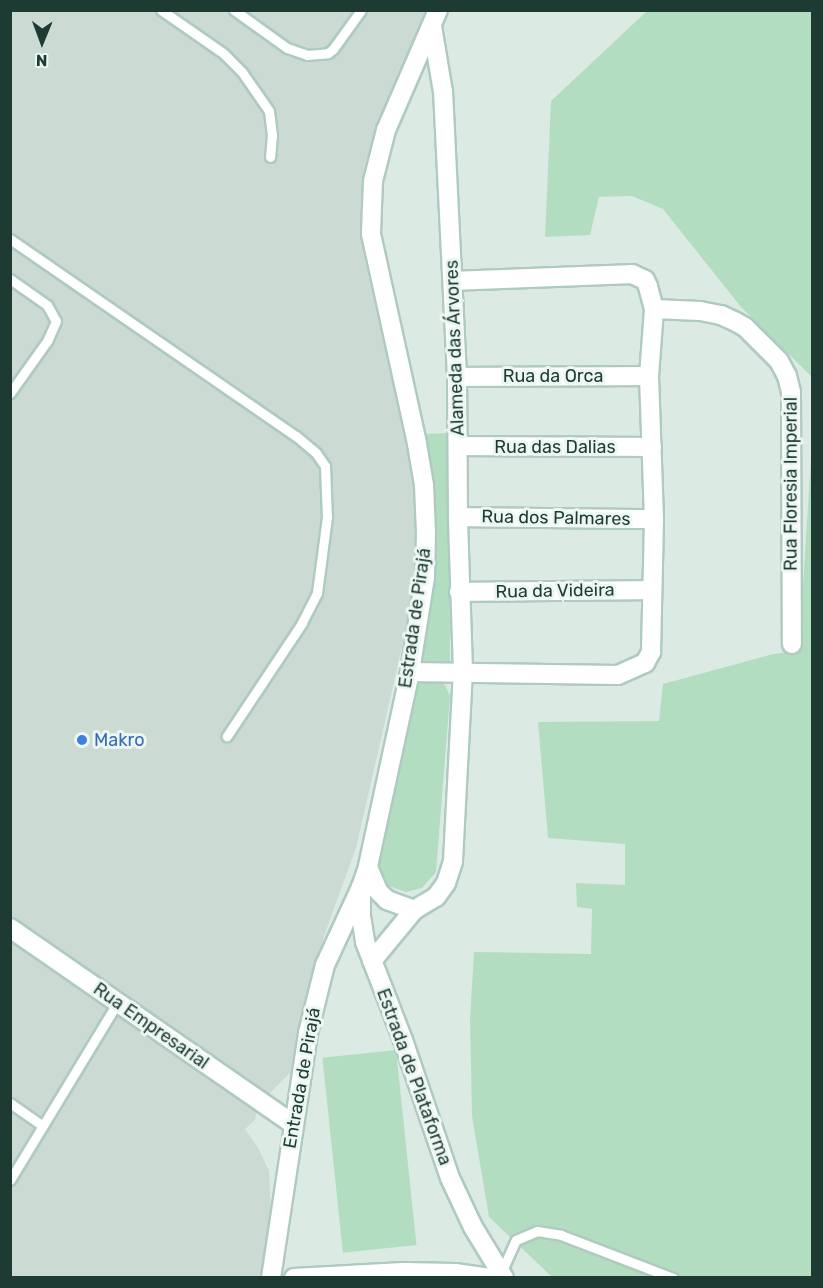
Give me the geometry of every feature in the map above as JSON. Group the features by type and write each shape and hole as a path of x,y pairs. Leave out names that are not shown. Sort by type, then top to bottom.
{"street":[{"name":"Estrada de Pirajá","path":"368,867 410,672 425,577 424,484 376,263 371,234 371,209 378,156 386,130 435,18"},
{"name":"Alameda das Árvores","path":"372,961 414,910 436,897 446,883 453,861 463,671 459,592 457,377 442,92 435,18"},
{"path":"410,672 618,675 645,663 651,652 654,519 649,376 654,309 645,280 632,274 453,281"},
{"name":"Rua Floresia Imperial","path":"654,309 700,311 721,315 736,322 745,327 779,361 788,376 791,392 792,644"},
{"name":"Rua da Orca","path":"457,377 649,376"},
{"name":"Rua das Dalias","path":"458,446 652,447"},
{"name":"Rua dos Palmares","path":"458,517 654,519"},
{"name":"Rua da Videira","path":"459,592 651,590"},
{"path":"368,867 378,891 387,900 414,910"},
{"name":"Estrada de Plataforma","path":"368,867 361,887 361,921 372,961 403,1040 450,1178 498,1276"},
{"name":"Entrada de Pirajá","path":"272,1278 292,1123 316,995 325,965 361,887"},
{"name":"Rua Empresarial","path":"10,928 292,1123"},
{"path":"294,1278 403,1272 498,1276"}],"lane":[{"path":"161,10 223,53 243,72 269,111 272,135 270,157"},
{"path":"234,10 287,48 307,55 333,49 361,10"},
{"path":"10,238 296,436 316,453 324,466 327,516 317,593 302,623 226,736"},
{"path":"10,279 47,304 56,321 47,341 10,393"},
{"path":"10,1180 118,1002"},
{"path":"10,1103 44,1126"},
{"path":"498,1276 516,1240 537,1231 561,1235 673,1278"}],"shaded area":[{"path":"10,11 425,11 378,121 361,203 363,252 417,493 420,568 356,848 324,936 294,1069 258,1105 255,1120 245,1129 258,1148 269,1171 271,1219 261,1277 11,1277"}],"green space":[{"path":"647,11 812,11 812,377 741,307 663,209 632,196 599,197 590,235 545,237 551,101"},
{"path":"449,433 450,662 421,662 432,599 435,534 434,501 425,434"},
{"path":"812,442 812,1277 552,1277 489,1217 472,1116 470,1019 474,952 591,954 592,909 577,907 576,883 625,885 625,844 548,838 538,722 659,721 663,684 773,654 799,651"},
{"path":"434,680 445,685 450,696 436,872 422,888 406,892 389,886 379,871 378,861 415,689 420,683"},
{"path":"396,1050 416,1245 343,1253 322,1058"}],"place":[{"name":"Makro","path":"82,740"}]}
